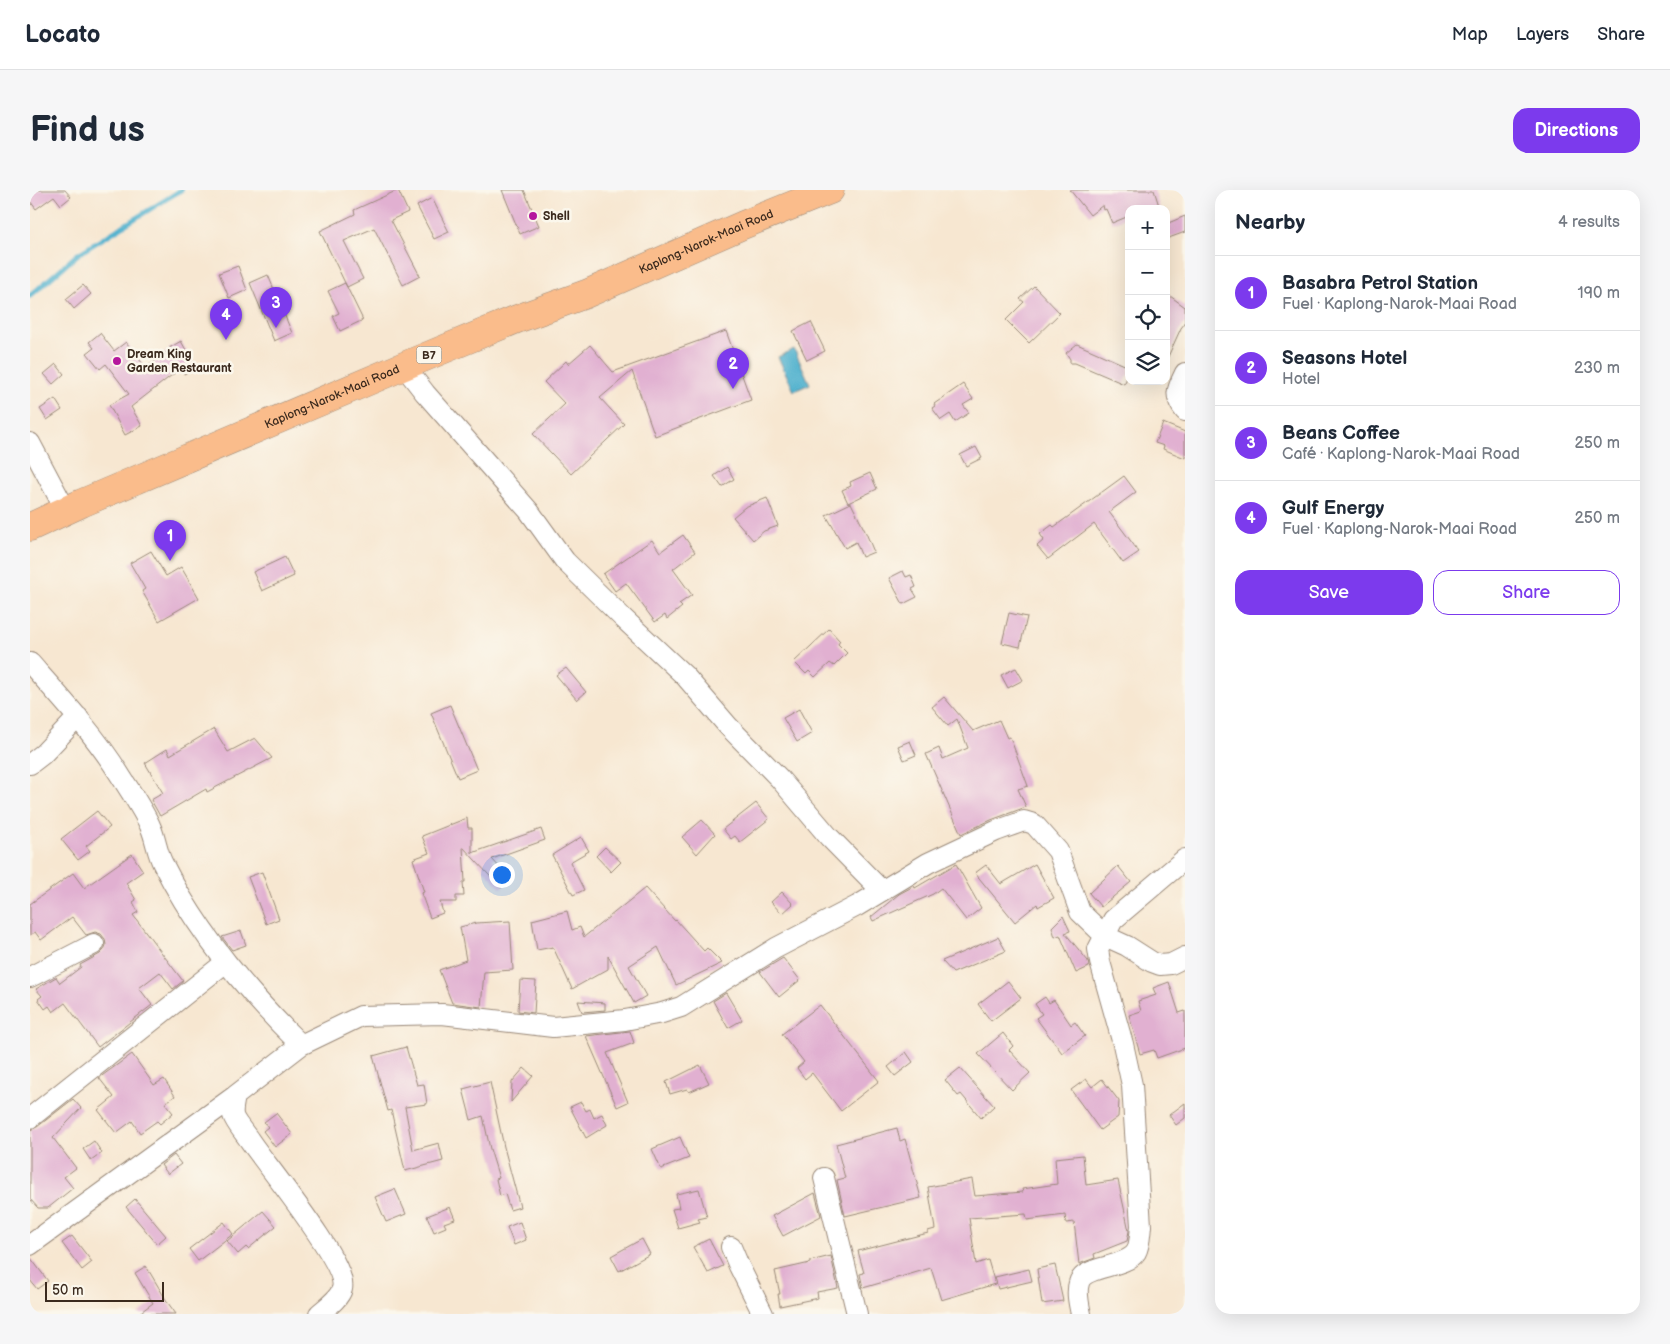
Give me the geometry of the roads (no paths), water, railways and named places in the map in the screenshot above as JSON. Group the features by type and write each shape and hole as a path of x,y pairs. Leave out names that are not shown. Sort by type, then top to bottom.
{"highway":[{"name":"Kaplong-Narok-Maai Road","path":"30,527 404,366 517,319 586,294 736,228 830,190"}],"street":[{"path":"404,366 425,393 530,511 565,561 685,676 728,726 779,778 829,837 881,890"},
{"path":"1185,372 1178,386 1177,396 1185,411"},
{"path":"30,443 66,511"},
{"path":"30,663 78,717 120,774 151,828 162,862 195,920 226,962 277,1022 301,1045"},
{"path":"30,764 43,754 78,717"},
{"path":"30,1245 235,1096 301,1045 361,1016 442,1014 553,1027 625,1020 662,1014 681,1007 776,948 857,906 881,890 937,859 996,831 1024,821 1034,824 1058,851 1080,912 1104,936 1127,946 1160,965 1170,964 1185,957"},
{"path":"1080,1314 1078,1292 1079,1282 1082,1277 1090,1272 1124,1262 1135,1254 1141,1226 1132,1085 1098,949 1113,920 1185,859"},
{"path":"31,974 94,944"},
{"path":"30,1118 226,962"},
{"path":"235,1096 233,1116 316,1231 341,1274 342,1288 333,1302 319,1314"},
{"path":"824,1178 857,1314"},
{"path":"731,1247 738,1266 763,1314"}],"water":[{"path":"794,349 810,384 794,391 778,357"}],"waterway":[{"path":"30,296 78,254 181,190"}],"place":[{"name":"Shell","path":"533,216"},
{"name":"Beans Coffee","path":"276,328"},
{"name":"Gulf Energy","path":"226,340"},
{"name":"Dream King Garden Restaurant","path":"117,361"},
{"name":"Seasons Hotel","path":"733,389"},
{"name":"Basabra Petrol Station","path":"170,561"}]}
